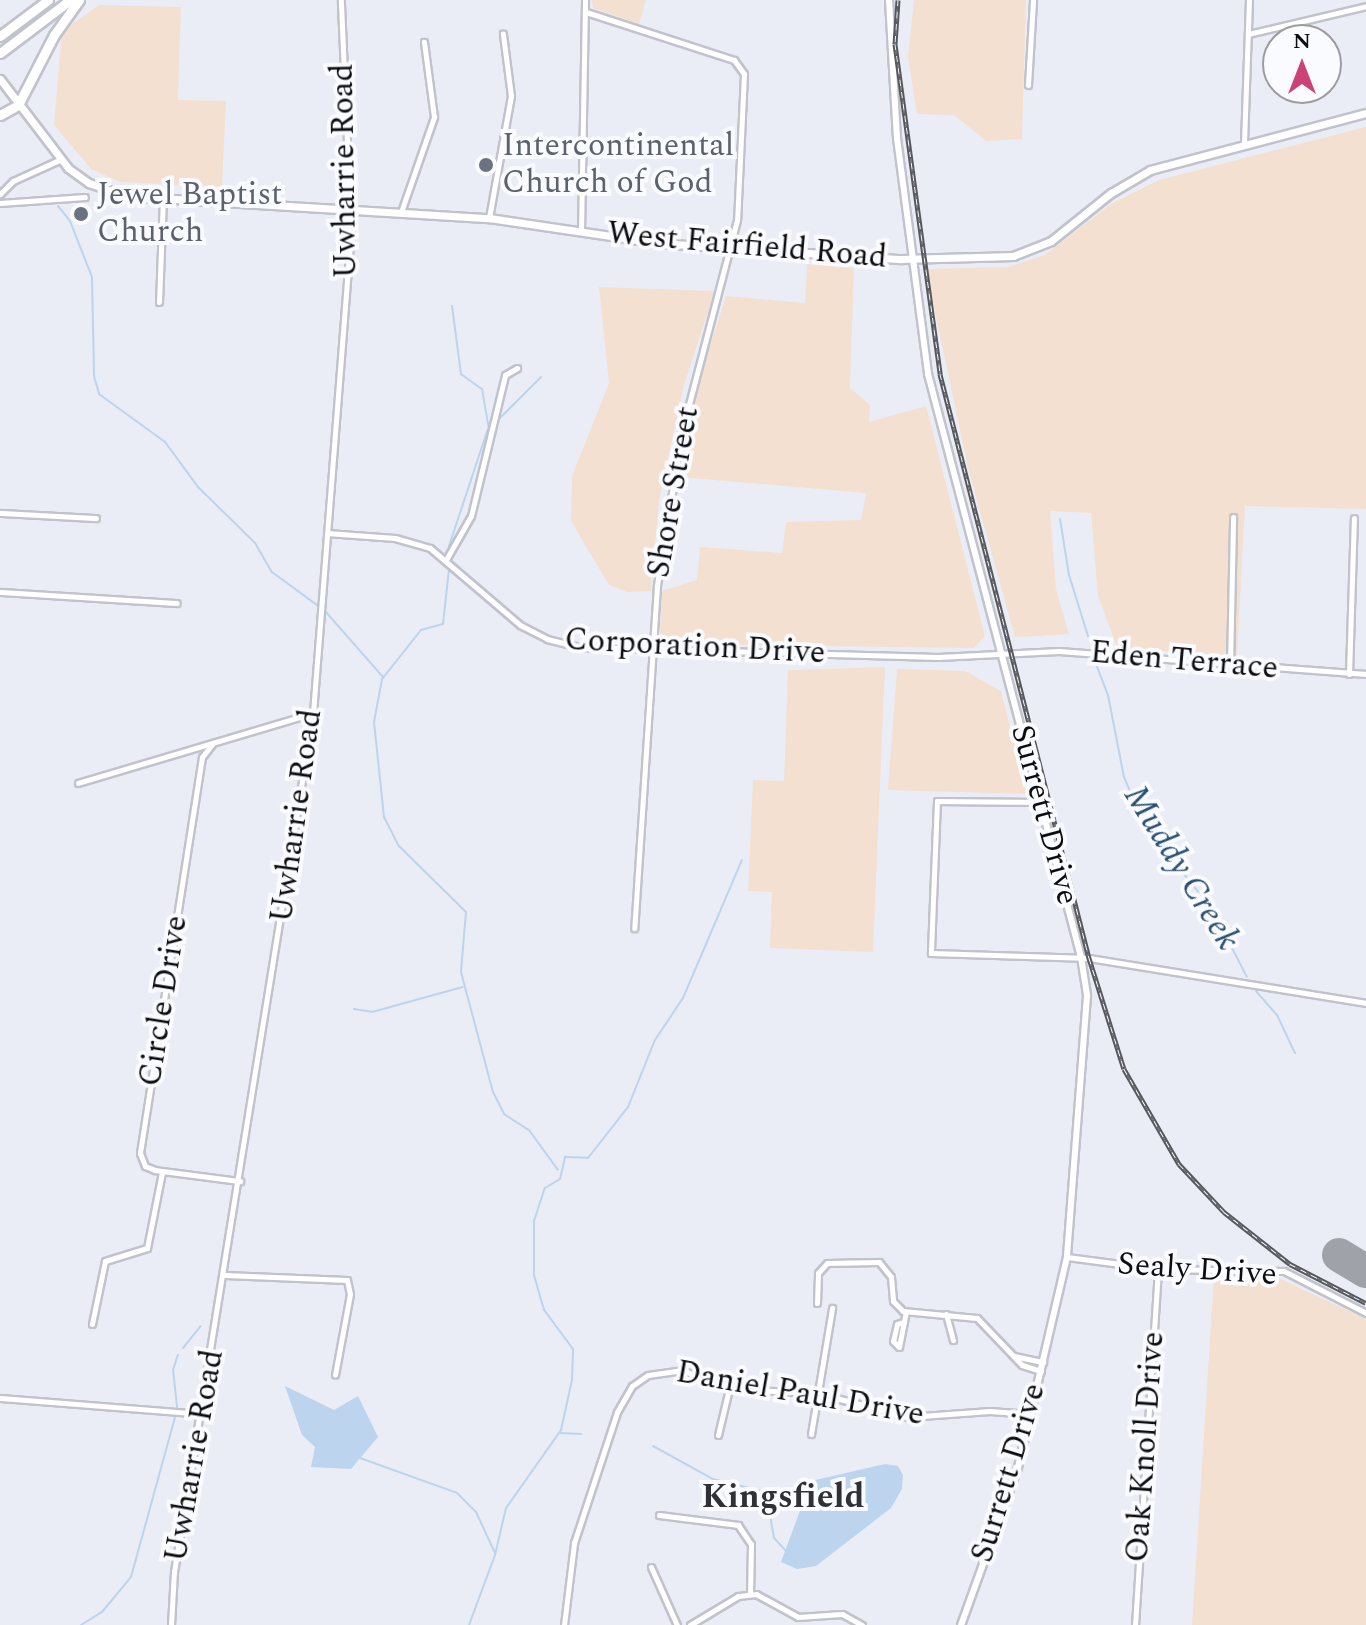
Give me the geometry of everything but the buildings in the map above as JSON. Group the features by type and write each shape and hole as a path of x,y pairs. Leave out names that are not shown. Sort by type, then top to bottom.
{"highway":[{"path":"0,36 48,0"},
{"path":"0,53 70,0"},
{"path":"0,115 18,105 54,35 79,0"}],"main road":[{"path":"0,79 59,160"},
{"name":"West Fairfield Road","path":"59,160 97,187 163,199 489,218 728,249 993,260 1032,250 1068,230 1131,180 1244,143 1366,113"}],"street":[{"name":"Uwharrie Road","path":"171,1625 174,1572 225,1275 313,713 351,209 341,0"},
{"path":"581,232 585,0"},
{"name":"Surrett Drive","path":"889,0 889,48 928,374 1081,957 1086,1034 1067,1257 1018,1467 961,1625"},
{"path":"1028,85 1033,0"},
{"path":"1244,143 1249,0"},
{"path":"1248,34 1366,6"},
{"name":"Shore Street","path":"586,12 740,64 744,74 737,220 676,462 650,650 634,928"},
{"path":"489,218 511,96 503,34"},
{"path":"401,212 434,117 424,42"},
{"path":"0,194 13,181 59,160"},
{"path":"0,203 85,197"},
{"path":"159,302 163,199"},
{"path":"447,558 471,516 505,375 517,368"},
{"path":"0,513 96,518"},
{"path":"1230,666 1233,517"},
{"path":"1349,674 1354,518"},
{"name":"Corporation Drive","path":"327,533 408,540 447,558 505,614 547,639 577,647 1001,655"},
{"path":"0,592 177,603"},
{"name":"Eden Terrace","path":"1001,655 1077,651 1230,666 1366,674"},
{"path":"78,783 313,713"},
{"name":"Circle Drive","path":"162,1172 145,1166 141,1146 202,757 213,743"},
{"path":"1040,802 937,801 931,953 1081,957 1366,1003"},
{"path":"92,1324 105,1261 147,1248 162,1172 240,1181"},
{"name":"Sealy Drive","path":"1067,1257 1158,1269 1284,1271 1366,1313"},
{"path":"817,1303 818,1273 827,1263 873,1261 889,1270 893,1301 906,1312 977,1318 1013,1356 1041,1371"},
{"name":"Oak Knoll Drive","path":"1135,1625 1158,1269"},
{"path":"225,1275 340,1278 351,1285 335,1375"},
{"path":"811,1434 832,1308"},
{"path":"904,1322 906,1312"},
{"path":"946,1314 953,1340"},
{"path":"1013,1356 1043,1362"},
{"name":"Daniel Paul Drive","path":"564,1625 574,1543 617,1412 632,1386 648,1375 682,1370 729,1389 817,1393 908,1417 990,1411 1030,1414"},
{"path":"718,1435 729,1389"},
{"path":"0,1398 202,1414"},
{"path":"659,1515 738,1525 751,1544 750,1594"},
{"path":"651,1567 677,1625"},
{"path":"690,1625 750,1594"},
{"path":"750,1594 798,1617 842,1614 862,1625"}],"shaded area":[{"path":"592,0 646,0 639,24 593,8"},
{"path":"914,0 1026,0 1022,139 986,141 954,115 917,114 908,57"},
{"path":"99,5 181,7 178,100 226,101 222,187 120,182 91,169 54,125 62,31"},
{"path":"1366,127 1366,509 1245,506 1237,657 1117,647 1098,596 1091,513 1050,511 1056,589 1069,634 1015,637 968,468 926,269 1008,267 1045,255 1111,204 1159,180"},
{"path":"807,264 854,268 850,388 870,405 869,422 926,406 985,636 974,648 676,644 660,633 662,591 697,580 700,547 782,553 786,522 861,520 866,493 679,477 700,378 726,296 805,303"},
{"path":"599,287 715,291 684,385 659,500 651,591 627,592 609,585 571,521 572,476 609,383"},
{"path":"885,667 873,952 770,948 772,892 748,891 753,780 784,781 788,670"},
{"path":"897,669 965,671 1001,691 1027,794 888,790"},
{"path":"1266,1272 1366,1319 1366,1625 1192,1625 1214,1275"}],"water":[{"path":"285,1386 334,1410 358,1396 378,1437 351,1469 311,1467 315,1447 302,1435"},
{"path":"885,1464 898,1466 903,1475 902,1489 891,1508 816,1566 797,1569 781,1562 811,1481"}],"waterway":[{"path":"58,206 70,221 92,277 94,376 99,394 165,442 198,487 255,543 272,572 317,605"},
{"path":"452,306 461,374 482,389 489,429"},
{"path":"500,418 541,377"},
{"path":"449,546 488,429"},
{"name":"Muddy Creek","path":"1060,519 1069,575 1088,636"},
{"path":"449,569 443,624 421,630 382,679 374,722 384,817 399,846 466,912 461,972 493,1092 504,1114 529,1130 558,1170"},
{"path":"325,611 383,677"},
{"name":"Muddy Creek","path":"1096,664 1108,695 1124,777 1136,805 1159,843 1212,909 1247,977"},
{"path":"469,1625 495,1555 506,1508 561,1430 572,1380 573,1349 544,1310 534,1275 534,1221 545,1188 560,1179 565,1157 588,1158 628,1107 655,1040 683,998 742,860"},
{"path":"354,1009 372,1012 463,987"},
{"name":"Muddy Creek","path":"1256,991 1277,1015 1295,1053"},
{"path":"183,1348 201,1326"},
{"path":"177,1407 173,1370 178,1355"},
{"path":"81,1625 102,1612 131,1577 175,1417"},
{"path":"560,1433 581,1434"},
{"path":"653,1446 713,1479 766,1492 774,1538 787,1552"},
{"path":"360,1458 457,1493 476,1512 495,1553"}],"runway":[{"path":"1339,1255 1366,1271"}],"railway":[{"path":"898,0 895,44 940,374 1089,958 1124,1069 1179,1164 1224,1212 1290,1264 1366,1303"}],"place":[{"name":"Intercontinental Church of God","path":"486,165"},
{"name":"Jewel Baptist Church","path":"81,214"}],"district":[{"name":"Kingsfield","path":"783,1498"}]}
